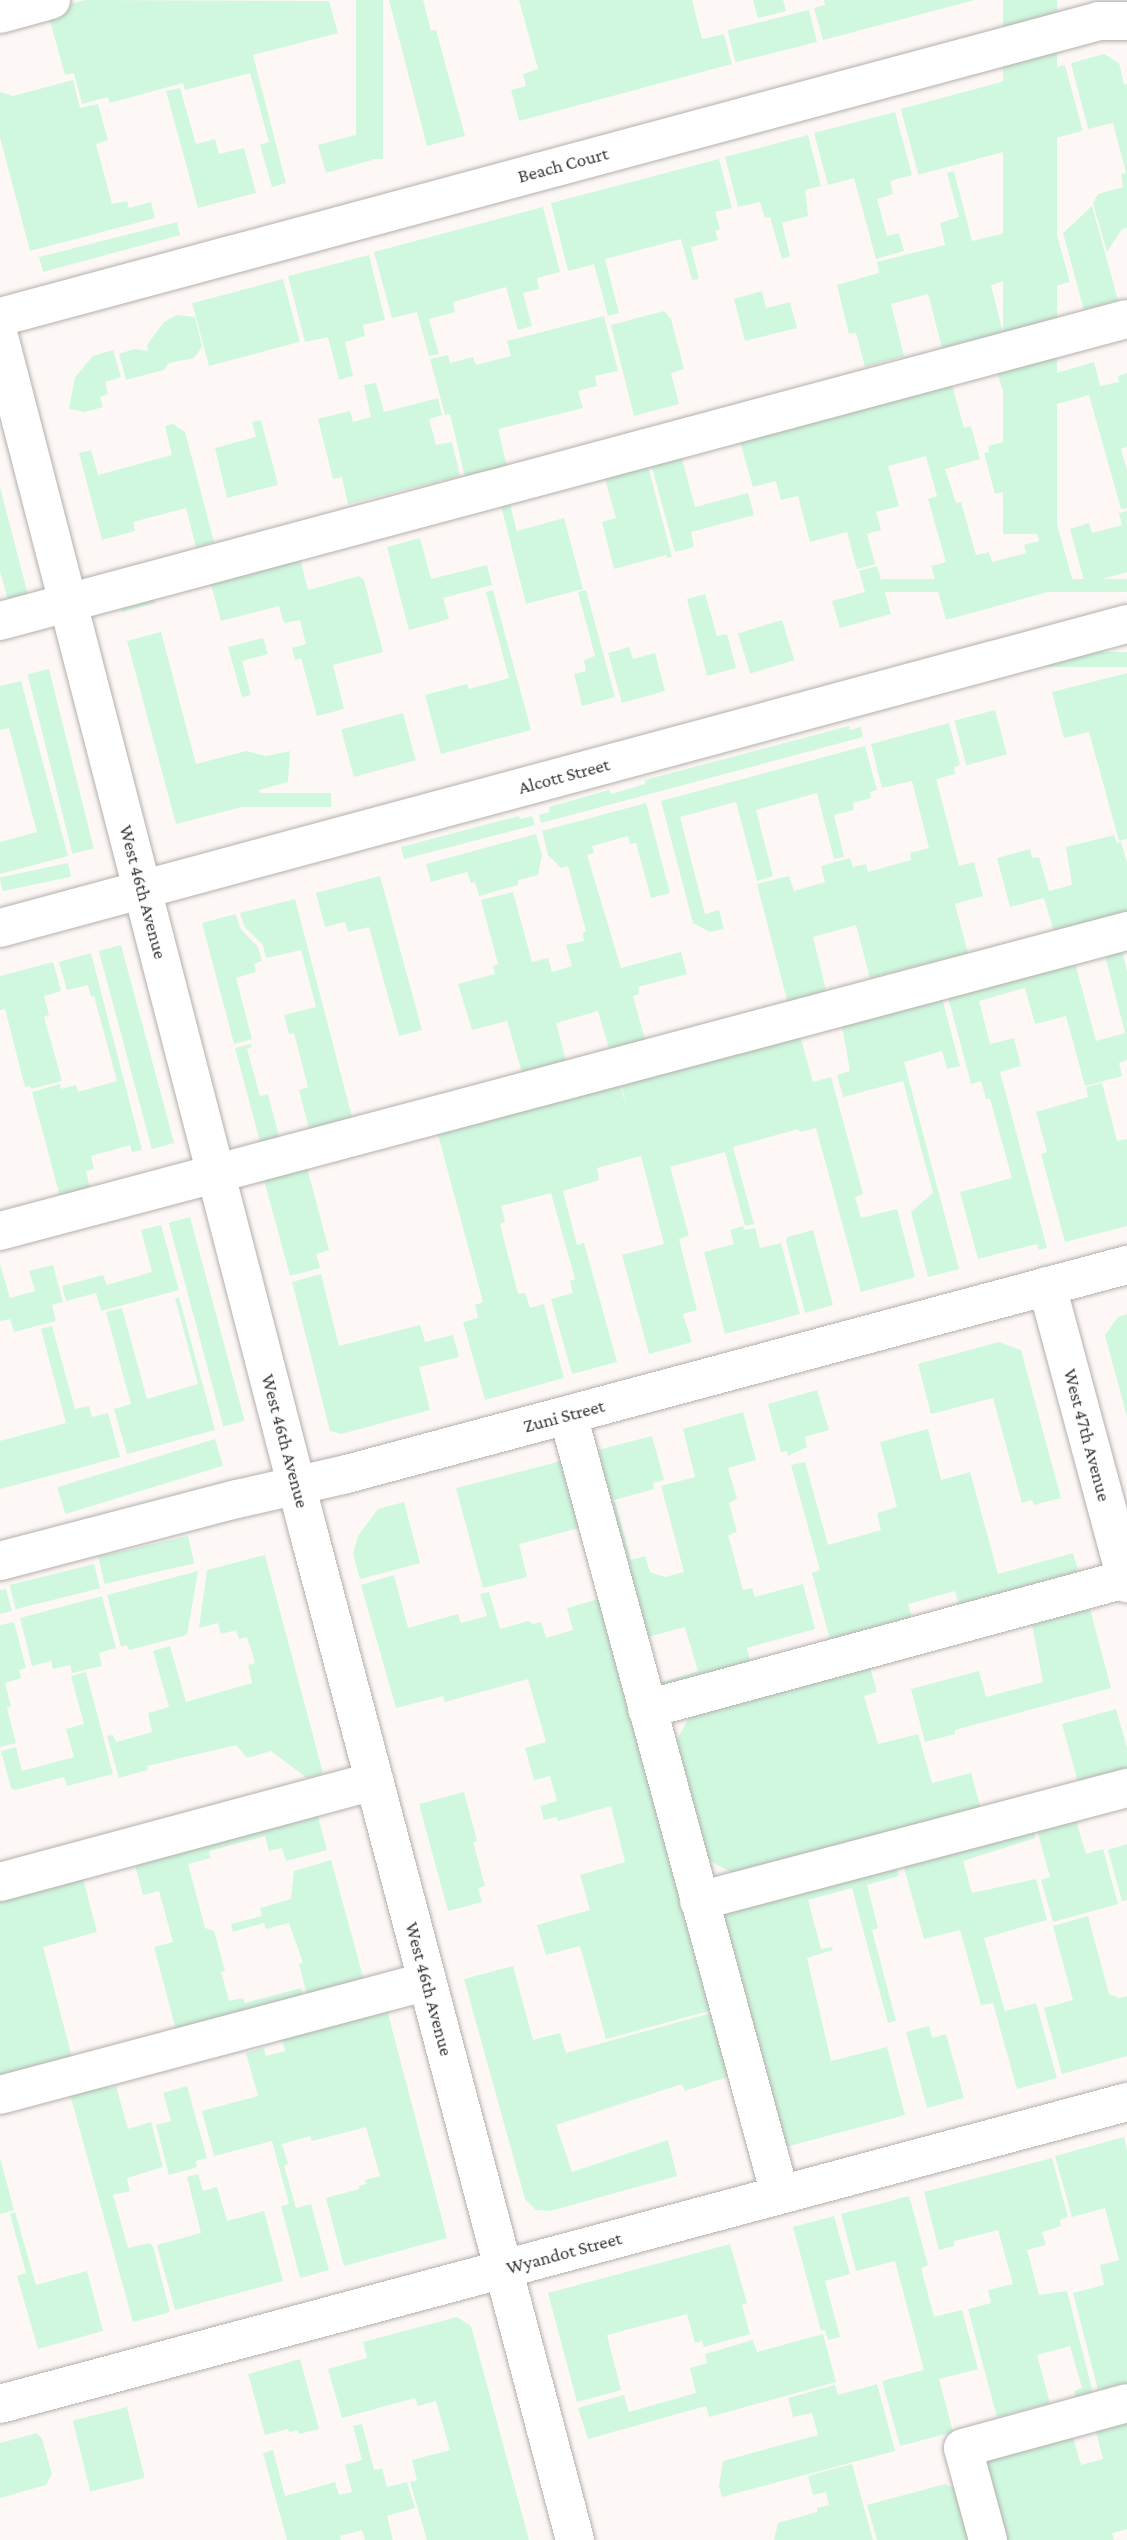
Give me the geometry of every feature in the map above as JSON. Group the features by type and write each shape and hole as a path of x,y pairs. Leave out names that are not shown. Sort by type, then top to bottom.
{"street":[{"path":"0,14 51,0"},
{"name":"Beach Court","path":"0,317 1099,21 1127,21"},
{"path":"0,621 1127,319"},
{"name":"West 46th Avenue","path":"0,340 297,1485 575,2540"},
{"name":"Alcott Street","path":"0,928 1127,624"},
{"path":"0,1231 1127,931"},
{"name":"Zuni Street","path":"0,1562 568,1415 1127,1265"},
{"name":"West 47th Avenue","path":"1047,1286 1127,1581"},
{"path":"568,1415 780,2195"},
{"path":"647,1709 1127,1581"},
{"path":"0,1882 375,1781"},
{"path":"699,1901 1127,1788"},
{"path":"0,2095 427,1981"},
{"name":"Wyandot Street","path":"0,2404 1127,2102"},
{"path":"988,2540 963,2448 1127,2403"}],"green space":[{"path":"85,0 329,1 338,33 253,55 286,183 272,187 260,145 269,142 250,73 185,90 183,83 110,103 108,97 82,104 74,73 65,75 47,10"},
{"path":"356,0 383,0 383,159 356,159"},
{"path":"389,0 423,0 431,31 436,30 465,136 427,146"},
{"path":"519,0 692,0 702,39 724,34 732,64 519,121 511,90 526,86 523,74 538,69"},
{"path":"753,0 783,0 786,11 758,18"},
{"path":"824,0 975,0 823,40 814,8 825,5"},
{"path":"1003,0 1057,0 1057,534 1003,534"},
{"path":"809,10 817,42 735,62 727,30"},
{"path":"1104,54 1119,63 1124,85 1127,84 1127,228 1122,229 1107,252 1093,203 1098,194 1123,187 1121,174 1126,173 1113,123 1088,129 1071,63"},
{"path":"1065,65 1083,131 918,175 901,109"},
{"path":"73,80 80,108 98,104 108,140 96,144 112,204 127,201 129,208 151,202 155,218 30,251 0,137 0,92 13,96"},
{"path":"180,88 196,144 215,139 219,154 244,148 256,193 198,208 166,91"},
{"path":"895,112 912,175 890,181 893,194 877,199 887,236 899,233 904,251 876,259 854,178 828,185 814,133"},
{"path":"361,120 372,160 326,173 318,145 359,134 356,122"},
{"path":"808,135 821,186 805,190 808,216 782,223 790,256 782,259 770,217 765,218 760,202 738,207 725,157"},
{"path":"719,159 732,208 715,212 720,229 715,231 718,240 691,247 699,279 692,280 681,239 605,259 619,313 608,316 594,264 568,271 551,203"},
{"path":"954,171 972,241 1010,232 1012,239 1055,228 1070,282 1012,297 1008,280 991,285 1003,333 942,348 928,294 891,304 904,356 865,367 856,333 849,334 837,285 879,273 877,262 945,245 940,223 959,217 947,173"},
{"path":"1092,206 1118,300 1084,310 1063,233"},
{"path":"543,207 560,272 537,278 539,289 523,293 532,326 518,330 506,287 453,302 455,312 429,319 439,354 429,356 417,312 392,318 374,252"},
{"path":"177,222 180,235 43,272 39,257"},
{"path":"369,255 385,320 363,325 365,336 345,342 353,376 339,380 328,337 305,342 288,276"},
{"path":"283,279 300,342 209,366 192,303"},
{"path":"762,291 766,308 790,302 797,328 745,341 734,299"},
{"path":"664,311 671,319 684,369 671,373 679,404 634,416 611,325"},
{"path":"177,315 195,317 202,347 194,358 169,363 164,370 126,380 119,354 134,349 148,351 147,345 164,322"},
{"path":"604,316 618,371 595,376 597,386 578,391 583,408 498,429 507,466 465,477 450,414 445,415 430,359 448,355 450,363 473,357 476,365 511,356 507,341"},
{"path":"113,350 121,377 105,382 108,394 100,397 103,407 85,412 69,409 75,377 93,356"},
{"path":"1094,362 1100,386 1119,382 1118,376 1127,373 1127,447 1121,449 1127,470 1127,508 1121,509 1089,395 1054,405 1046,376"},
{"path":"1003,369 1031,473 1042,471 1074,585 946,620 931,566 946,562 928,499 937,496 926,456 888,466 899,506 876,512 881,530 867,534 875,564 857,569 847,532 810,542 798,496 781,500 776,481 753,487 738,435 950,378 964,428 971,426 980,459 945,469 956,503 961,502 976,555 989,552 992,562 1026,553 1024,545 1039,541 1024,487 995,494 984,453 989,452 988,446 1011,440 1005,417 1010,415 997,371"},
{"path":"376,383 384,412 438,398 442,415 429,419 436,445 452,442 460,476 348,504 342,477 333,479 318,419 350,411 353,422 371,417 364,385"},
{"path":"261,420 278,485 227,498 215,448 256,437 252,422"},
{"path":"173,424 185,432 214,542 196,547 186,508 133,522 135,531 102,540 79,453 91,450 98,475 172,455 165,426"},
{"path":"681,455 695,507 748,493 754,515 691,532 694,547 675,552 651,464"},
{"path":"647,463 672,557 667,558 666,555 614,569 602,522 616,518 604,475"},
{"path":"0,487 29,599 9,604 0,571"},
{"path":"510,504 517,531 564,518 583,589 526,604 501,506"},
{"path":"1127,511 1127,572 1085,584 1070,529 1089,523 1092,533 1122,525 1119,513"},
{"path":"420,538 431,579 487,565 492,585 443,598 449,619 409,630 387,547"},
{"path":"299,555 308,590 359,576 364,580 383,652 333,665 344,709 317,716 301,658 295,660 292,648 306,644 300,620 284,623 279,606 221,621 210,581 153,596 155,603 122,612 120,604"},
{"path":"877,566 891,614 840,628 832,601 865,592 859,571"},
{"path":"882,579 1127,579 1127,592 882,592"},
{"path":"493,590 531,730 441,754 425,695 467,684 469,689 509,678 486,592"},
{"path":"586,590 615,697 582,706 574,674 586,671 584,660 595,656 578,592"},
{"path":"705,594 717,636 727,634 736,668 707,676 687,599"},
{"path":"782,620 794,660 750,674 738,633"},
{"path":"161,632 196,764 246,751 266,756 290,751 288,782 259,790 261,802 176,824 127,641"},
{"path":"263,638 268,654 242,661 251,695 242,697 228,647"},
{"path":"629,647 633,659 655,653 665,691 622,703 608,653"},
{"path":"1048,652 1127,652 1127,667 1048,667"},
{"path":"49,669 94,849 72,854 28,674"},
{"path":"1127,673 1127,839 1119,841 1089,732 1064,738 1052,692"},
{"path":"21,681 68,856 0,874 0,842 37,832 9,728 0,730 0,686"},
{"path":"995,710 1007,754 966,765 954,721"},
{"path":"403,713 416,760 354,777 341,730"},
{"path":"949,723 960,765 954,767 955,774 936,779 959,866 974,862 983,896 955,904 968,953 870,978 856,925 813,937 827,994 788,1004 757,884 789,876 794,891 825,882 821,866 850,858 853,867 866,864 868,872 911,860 910,853 929,848 912,781 882,788 871,744"},
{"path":"849,726 850,730 861,727 863,737 541,823 539,815 550,812 549,807 609,790 611,794 645,784 645,780"},
{"path":"865,746 877,790 870,792 871,798 853,803 854,810 834,815 844,857 834,859 817,793 756,810 773,876 757,881 736,802 680,817 705,914 719,910 724,929 710,932 693,923 661,801"},
{"path":"173,793 331,793 331,807 173,807"},
{"path":"646,803 670,893 651,898 636,843 630,844 628,836 592,846 594,853 587,855 621,968 681,952 687,974 638,987 639,994 633,996 646,1043 610,1052 598,1011 556,1023 566,1061 522,1073 507,1021 472,1030 458,984 495,974 493,966 498,964 481,900 513,892 532,962 548,958 552,972 572,966 566,945 584,941 583,933 586,931 568,866 561,868 548,855 542,831"},
{"path":"519,816 520,819 532,816 535,825 404,859 401,847"},
{"path":"536,834 542,855 538,875 518,880 518,885 479,896 475,882 471,883 467,872 431,882 426,864"},
{"path":"1114,835 1117,843 1121,842 1127,863 1127,913 1054,932 1044,898 1010,907 997,858 1030,849 1032,858 1039,857 1049,891 1072,885 1066,847"},
{"path":"68,863 71,877 2,891 0,877"},
{"path":"380,876 422,1030 399,1036 369,927 348,932 345,922 325,927 316,893"},
{"path":"295,899 352,1117 309,1129 299,1090 308,1087 294,1033 289,1034 284,1015 316,1007 301,950 266,958 263,945 244,926 240,913"},
{"path":"236,914 240,928 258,947 262,961 254,964 256,972 236,978 252,1039 234,1044 202,923"},
{"path":"121,945 174,1143 152,1149 99,951"},
{"path":"1121,947 1127,971 1127,1060 1119,1063 1122,1076 1085,1086 1066,1016 1035,1024 1025,988 979,1001 990,1044 1014,1038 1021,1066 1000,1072 1047,1248 1039,1250 1037,1244 978,1259 960,1192 1012,1178 990,1099 986,1099 981,1081 971,1084 947,993 1074,959 1096,1041 1125,1033 1104,951"},
{"path":"91,953 142,1150 132,1152 130,1145 91,1156 94,1169 86,1171 91,1192 61,1200 32,1092 60,1084 61,1089 76,1085 78,1092 117,1081 94,996 91,997 88,985 67,990 59,962"},
{"path":"53,962 61,991 44,996 49,1015 44,1017 62,1081 31,1089 30,1086 25,1087 5,1009 0,1010 0,976"},
{"path":"941,994 960,1066 947,1069 942,1051 904,1062 959,1269 928,1277 911,1212 933,1193 903,1081 843,1097 837,1075 850,1071 841,1021"},
{"path":"799,1032 813,1082 831,1077 863,1194 855,1197 861,1218 897,1209 915,1277 861,1292 816,1128 800,1132 798,1129 733,1147 754,1224 745,1226 725,1152 670,1167 689,1236 679,1239 697,1310 683,1314 692,1342 649,1354 622,1255 664,1244 641,1156 597,1168 599,1180 563,1191 577,1245 584,1243 617,1362 572,1374 551,1299 573,1293 570,1281 575,1279 551,1193 501,1206 505,1222 500,1224 518,1294 525,1293 530,1308 544,1304 564,1378 485,1400 463,1322 478,1318 475,1305 483,1302 437,1131 619,1081 628,1113 620,1080"},
{"path":"251,1044 252,1047 247,1049 260,1096 268,1094 279,1137 260,1142 235,1048"},
{"path":"1102,1083 1117,1141 1127,1139 1127,1226 1065,1242 1041,1154 1047,1152 1036,1112 1088,1097 1086,1087"},
{"path":"306,1164 329,1250 316,1254 320,1268 290,1276 263,1176"},
{"path":"190,1217 245,1421 223,1427 169,1223"},
{"path":"161,1225 179,1290 101,1311 96,1293 66,1301 62,1286 103,1275 107,1285 152,1272 141,1230"},
{"path":"743,1226 744,1230 755,1228 760,1248 781,1243 800,1314 725,1334 704,1252 734,1244 730,1230"},
{"path":"813,1230 833,1305 805,1313 786,1241 787,1237"},
{"path":"0,1264 10,1298 35,1291 29,1271 53,1265 63,1302 52,1305 56,1321 14,1332 10,1319 0,1321"},
{"path":"321,1274 339,1346 420,1325 425,1342 453,1335 459,1357 419,1367 430,1410 341,1434 330,1431 292,1282"},
{"path":"179,1297 215,1430 127,1454 114,1409 131,1404 106,1312 122,1308 147,1399 198,1384 175,1298"},
{"path":"1127,1314 1127,1417 1105,1335 1118,1317"},
{"path":"52,1326 75,1409 89,1406 92,1417 108,1413 120,1457 0,1489 0,1441 66,1423 41,1329"},
{"path":"999,1342 1021,1350 1061,1498 1034,1505 1032,1500 1022,1503 993,1398 931,1414 918,1364"},
{"path":"817,1390 829,1430 805,1437 807,1447 788,1456 787,1451 781,1452 768,1404"},
{"path":"743,1412 756,1460 728,1468 737,1499 729,1503 737,1532 728,1535 743,1590 752,1588 755,1597 803,1584 815,1629 747,1648 752,1668 659,1693 656,1684 698,1671 685,1627 647,1637 607,1503 615,1501 631,1560 645,1556 650,1572 665,1577 684,1572 661,1486 695,1477 683,1429"},
{"path":"928,1429 941,1480 970,1472 998,1574 1073,1553 1081,1580 961,1613 955,1591 908,1604 914,1625 832,1647 812,1573 820,1570 791,1465 805,1462 828,1545 881,1530 877,1513 897,1507 880,1442"},
{"path":"652,1436 664,1480 653,1483 654,1489 611,1501 598,1450"},
{"path":"215,1439 223,1466 65,1514 57,1487"},
{"path":"565,1460 583,1527 519,1544 527,1577 483,1588 456,1488"},
{"path":"404,1502 420,1563 360,1579 353,1554 358,1536 378,1509"},
{"path":"188,1536 194,1563 105,1584 98,1557"},
{"path":"265,1555 323,1773 307,1778 271,1751 247,1758 236,1745 147,1766 148,1770 119,1778 107,1736 113,1735 116,1742 152,1732 148,1713 169,1707 153,1651 170,1646 186,1702 252,1683 248,1665 255,1663 247,1637 239,1639 236,1630 221,1634 218,1623 199,1628 207,1570"},
{"path":"94,1564 100,1588 16,1609 10,1585"},
{"path":"198,1571 187,1635 129,1650 127,1645 121,1647 107,1595"},
{"path":"394,1575 408,1628 458,1614 461,1623 487,1616 480,1594 489,1592 500,1629 528,1621 533,1624 541,1622 546,1638 573,1630 567,1608 602,1598 716,2009 606,2039 580,1946 546,1955 537,1925 590,1910 580,1875 625,1862 611,1806 558,1821 556,1817 544,1820 540,1806 557,1801 550,1776 534,1780 525,1748 546,1742 528,1679 445,1702 443,1696 396,1708 361,1585"},
{"path":"6,1589 12,1611 0,1614 0,1590"},
{"path":"102,1596 116,1648 99,1653 102,1666 72,1673 70,1665 53,1669 51,1661 32,1666 20,1618"},
{"path":"1090,1609 1111,1688 955,1730 955,1734 925,1742 911,1689 979,1671 986,1697 1043,1682 1032,1625"},
{"path":"14,1622 26,1668 19,1670 21,1678 5,1683 11,1706 7,1708 16,1743 0,1747 0,1625"},
{"path":"870,1667 877,1692 864,1696 878,1744 918,1734 932,1783 971,1773 981,1809 1078,1782 1062,1724 1116,1709 1127,1748 1127,1774 744,1879 708,1860 675,1743 690,1716"},
{"path":"86,1672 113,1774 67,1786 64,1777 15,1790 11,1788 1,1751 16,1747 22,1771 74,1757 66,1729 84,1724 71,1676"},
{"path":"464,1792 477,1841 473,1842 485,1886 478,1888 482,1902 448,1911 419,1804"},
{"path":"316,1809 327,1850 286,1861 282,1848 269,1851 265,1836 209,1851 210,1858 188,1864 205,1928 214,1931 225,1971 221,1972 229,2001 243,1998 245,2003 301,1988 303,1996 176,2030 154,1947 173,1942 159,1891 143,1895 133,1858"},
{"path":"1074,1813 1086,1854 1103,1849 1118,1904 1053,1922 1041,1880 1050,1877 1035,1823"},
{"path":"1032,1822 1035,1838 963,1861 972,1893 1036,1879 1047,1920 984,1938 1005,2011 1036,2003 1057,2078 1017,2089 993,2003 981,2005 960,1930 924,1939 901,1857"},
{"path":"1127,1844 1127,1900 1122,1901 1108,1850"},
{"path":"894,1858 899,1876 867,1885 878,1928 872,1930 896,2021 888,2023 852,1888 808,1900 821,1949 832,1947 833,1950 807,1958 831,2061 887,2047 905,2115 782,2148 717,1906"},
{"path":"331,1860 364,1980 307,1995 299,1964 303,1963 289,1923 266,1929 264,1923 233,1932 231,1924 262,1916 260,1908 291,1899 294,1871"},
{"path":"81,1871 97,1932 43,1947 73,2061 0,2080 0,1893"},
{"path":"1088,1916 1109,1994 1119,1998 1127,1996 1127,2056 1062,2074 1044,2008 1073,2000 1053,1926"},
{"path":"513,1966 533,2040 560,2033 566,2053 715,2012 733,2075 685,2091 682,2084 556,2125 572,2172 668,2140 677,2176 550,2211 536,2210 525,2199 464,1979"},
{"path":"386,2006 447,2238 344,2266 326,2198 359,2189 359,2186 366,2184 365,2180 380,2176 366,2127 312,2141 310,2136 282,2144 288,2164 284,2166 296,2208 311,2204 329,2270 300,2278 281,2206 289,2204 272,2141 214,2156 202,2111 258,2096 246,2053 264,2048 266,2056 285,2051 281,2034"},
{"path":"929,2026 932,2038 946,2034 964,2098 927,2108 906,2032"},
{"path":"102,2083 109,2088 116,2086 128,2129 151,2122 163,2167 127,2178 130,2191 113,2195 128,2248 149,2243 153,2246 170,2312 133,2322 69,2091"},
{"path":"187,2086 207,2158 196,2161 197,2167 169,2175 156,2125 171,2121 163,2093"},
{"path":"1124,2137 1127,2150 1127,2383 1098,2390 1073,2293 1104,2285 1100,2265 1119,2260 1105,2208 1072,2217 1055,2156"},
{"path":"0,2158 14,2210 0,2214"},
{"path":"1052,2158 1068,2217 1060,2220 1061,2226 1042,2232 1046,2245 1027,2250 1039,2295 1067,2291 1093,2393 1076,2398 1074,2391 1082,2388 1070,2346 1037,2355 1050,2403 997,2417 968,2309 991,2303 988,2290 1013,2284 998,2230 954,2241 954,2246 939,2250 924,2192"},
{"path":"198,2174 203,2191 217,2187 227,2221 264,2211 283,2281 175,2310 157,2245 201,2233 187,2177"},
{"path":"909,2196 928,2265 921,2268 934,2317 962,2310 978,2369 939,2379 953,2432 900,2446 882,2381 924,2370 895,2261 856,2271 841,2214"},
{"path":"15,2212 36,2285 87,2271 103,2331 38,2349 17,2276 26,2273 10,2214"},
{"path":"834,2216 850,2274 825,2281 840,2337 828,2340 825,2330 821,2331 793,2227"},
{"path":"730,2244 747,2303 742,2305 750,2334 704,2347 702,2341 695,2343 687,2314 607,2335 621,2390 577,2402 548,2293"},
{"path":"457,2317 471,2326 529,2540 427,2540 410,2482 417,2480 412,2460 450,2450 436,2401 418,2406 415,2398 342,2418 328,2369 367,2358 363,2342"},
{"path":"823,2334 836,2382 709,2417 706,2406 588,2439 578,2408 624,2395 629,2412 696,2393 690,2368 707,2363 705,2354 753,2340 757,2352"},
{"path":"300,2359 319,2429 299,2434 298,2430 289,2432 288,2429 265,2435 248,2374"},
{"path":"877,2384 895,2451 722,2497 719,2486 723,2461 818,2435 812,2413 793,2417 788,2398 835,2385 838,2395"},
{"path":"127,2407 145,2478 90,2491 73,2421"},
{"path":"1127,2415 1127,2529 1112,2533 1114,2540 1005,2540 982,2454 1071,2430 1081,2465 1103,2459 1094,2424"},
{"path":"362,2424 374,2470 382,2468 387,2487 407,2482 415,2508 387,2516 393,2540 365,2540 362,2530 340,2536 341,2540 287,2540 263,2453 273,2450 285,2496 335,2482 339,2495 352,2492 345,2465 362,2460 353,2426"},
{"path":"37,2433 42,2439 52,2474 46,2485 0,2498 0,2443"},
{"path":"852,2464 873,2540 774,2540 778,2523 817,2512 817,2508 829,2505 826,2492 813,2495 808,2476"},
{"path":"945,2484 963,2492 976,2540 877,2540 867,2505"}]}
